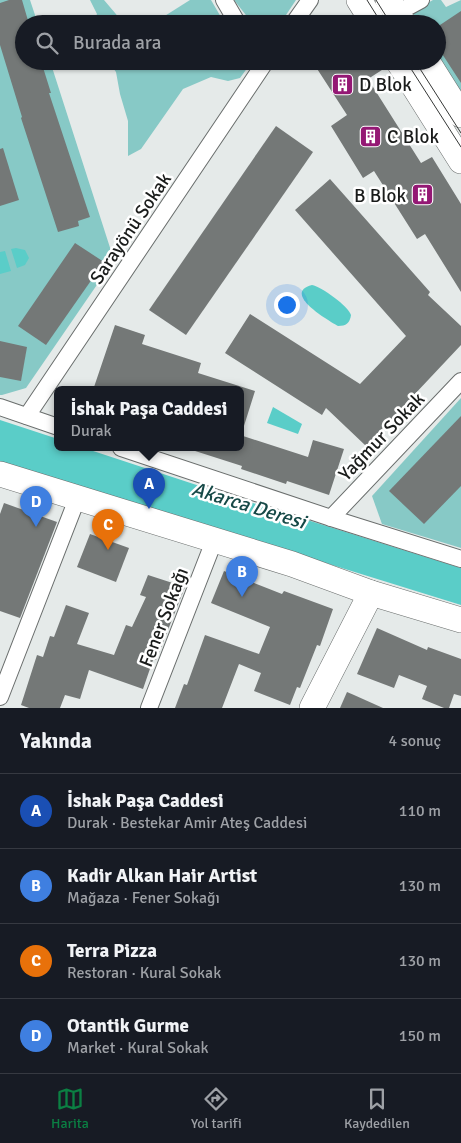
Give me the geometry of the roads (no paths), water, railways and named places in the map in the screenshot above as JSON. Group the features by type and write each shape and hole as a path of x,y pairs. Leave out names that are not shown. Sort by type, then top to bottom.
{"main road":[{"path":"359,0 368,15"},
{"path":"404,70 461,161"},
{"path":"433,70 461,116"},
{"path":"0,474 292,564 371,593 461,620"},
{"path":"312,708 371,593"}],"street":[{"path":"224,0 233,15"},
{"path":"299,15 310,0"},
{"path":"396,12 421,0"},
{"name":"Sarayönü Sokak","path":"27,416 259,70"},
{"name":"Yağmur Sokak","path":"331,518 461,381"},
{"path":"0,406 54,426"},
{"path":"130,451 461,559"},
{"path":"0,697 77,499"},
{"name":"Fener Sokağı","path":"149,708 214,541"}],"water":[{"path":"11,249 25,250 29,258 25,265 17,268"},
{"path":"5,251 11,271 0,274 0,252"},
{"path":"312,285 328,293 349,311 351,315 347,324 338,326 310,307 302,294 304,289"},
{"path":"273,407 302,424 298,434 267,423"},
{"name":"Akarca Deresi","path":"0,420 54,438 54,451 93,451 461,568 461,605 0,462"}],"tram line":[{"path":"367,0 376,15"},
{"path":"376,0 385,15"},
{"path":"412,70 461,147"},
{"path":"421,70 461,133"}],"place":[{"name":"D Blok","path":"343,84"},
{"name":"C Blok","path":"371,136"},
{"name":"B Blok","path":"422,195"},
{"name":"İshak Paşa Caddesi","path":"149,509"},
{"name":"Otantik Gurme","path":"36,527"},
{"name":"Terra Pizza","path":"108,550"},
{"name":"Kadir Alkan Hair Artist","path":"242,597"}]}
